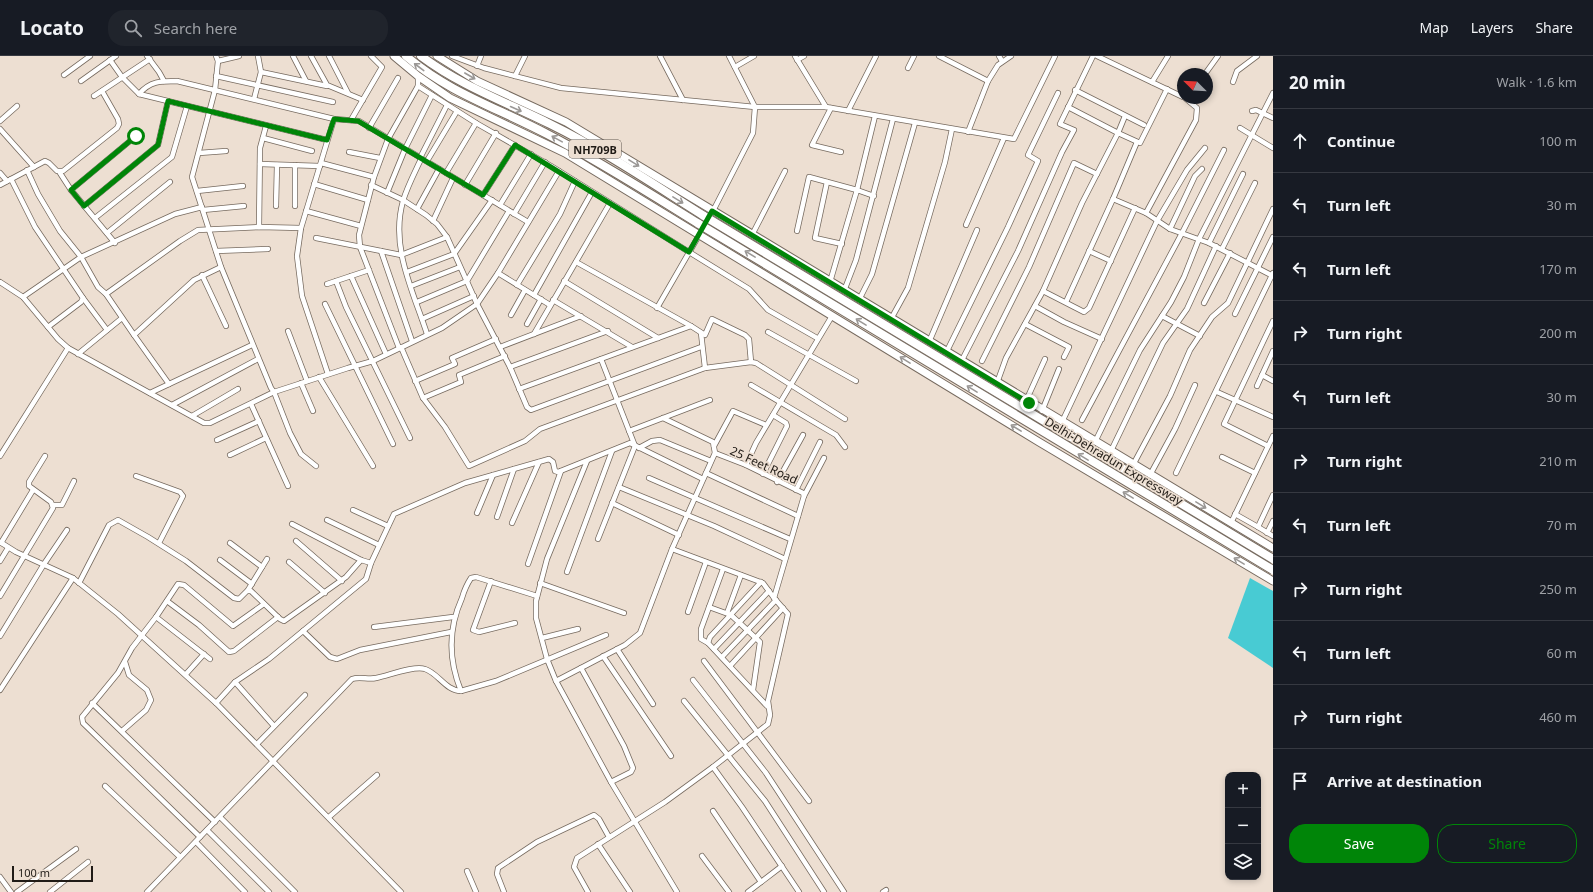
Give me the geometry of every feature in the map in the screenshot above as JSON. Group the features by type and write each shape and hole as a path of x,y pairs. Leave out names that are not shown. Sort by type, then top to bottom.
{"highway":[{"name":"Delhi-Dehradun Expressway","path":"406,56 462,95 546,133 579,151 1069,449 1273,570"},
{"name":"Delhi-Dehradun Expressway","path":"422,56 467,86 550,124 584,143 1273,559"}],"street":[{"path":"64,75 90,56"},
{"path":"81,81 116,56"},
{"path":"216,56 218,61 215,90 192,177 221,267 258,359 274,392 290,433 301,454 316,466"},
{"path":"218,61 239,56"},
{"path":"254,99 261,72 258,56"},
{"path":"293,56 306,81"},
{"path":"311,56 329,87"},
{"path":"329,56 348,93"},
{"path":"351,120 382,68 371,56"},
{"path":"394,56 418,76 456,101 565,153 699,236 1273,581"},
{"path":"436,56 450,58 561,88 755,107 828,108 1014,139 1055,56"},
{"path":"477,66 481,56"},
{"path":"515,76 525,56"},
{"path":"660,56 683,100"},
{"path":"657,308 699,236 753,133 755,107 730,56"},
{"path":"735,67 754,56"},
{"path":"804,56 796,58 828,108"},
{"path":"848,111 876,56"},
{"path":"908,68 914,56"},
{"path":"939,56 988,81"},
{"path":"999,56 1002,61"},
{"path":"968,132 988,81 1002,61 1011,56"},
{"path":"961,362 1018,251 1056,165 1074,130 1060,124 1093,56"},
{"path":"1097,56 1177,94"},
{"path":"1152,82 1168,56"},
{"path":"1210,68 1218,56"},
{"path":"1233,82 1237,71 1257,56"},
{"path":"94,96 148,57 164,81"},
{"path":"450,58 477,81 566,122 961,362 1029,395 1064,419 1135,460 1231,523 1273,548"},
{"path":"110,60 122,77 139,94 327,140"},
{"path":"261,72 329,87 363,100"},
{"path":"216,76 333,102"},
{"path":"418,76 418,86 388,138 380,158 361,226 359,235 360,247 400,347 423,398 469,466 525,441 540,429 705,368 751,362 845,418"},
{"path":"369,128 398,78"},
{"path":"139,94 148,84 164,81 177,81 334,119 358,121 528,222"},
{"path":"418,86 476,123 496,133 559,171 749,289 768,310 817,338"},
{"path":"1068,108 1140,143 1167,89"},
{"path":"1076,90 1125,116 1144,124"},
{"path":"60,173 118,128 118,119 102,91"},
{"path":"946,353 1008,227 1038,161 1028,154 1058,93"},
{"path":"1097,437 1140,350 1162,316 1184,277 1199,239 1273,93"},
{"path":"387,193 405,149 432,95"},
{"path":"84,206 158,145 168,101"},
{"path":"427,334 401,255 398,235 403,200 447,104"},
{"path":"1146,213 1196,120 1197,108 1192,104"},
{"path":"0,121 17,106"},
{"path":"95,218 172,157 187,106"},
{"path":"828,108 812,145 841,152"},
{"path":"1252,111 1256,110 1273,118"},
{"path":"427,161 457,111"},
{"path":"830,282 857,190 875,116"},
{"path":"998,381 1006,358 1044,291 1082,203 1098,174 1125,116"},
{"path":"328,374 300,284 296,256 301,228 334,119"},
{"path":"844,290 856,260 893,119"},
{"path":"446,173 476,123"},
{"path":"859,300 872,274 916,123"},
{"path":"260,227 260,148 266,126"},
{"path":"1240,128 1273,148"},
{"path":"0,129 34,167"},
{"path":"891,319 908,288 945,162 952,129"},
{"path":"465,185 496,133"},
{"path":"71,190 136,136"},
{"path":"263,138 312,151"},
{"path":"966,225 1004,138"},
{"path":"1066,302 1137,142"},
{"path":"483,195 515,145"},
{"path":"1064,419 1157,222 1187,170 1205,148"},
{"path":"1082,420 1182,233 1224,150"},
{"path":"199,153 226,151"},
{"path":"349,152 380,158"},
{"path":"500,205 531,154"},
{"path":"0,185 47,161 60,173 71,190 115,243"},
{"path":"514,214 544,162"},
{"path":"982,361 1029,266 1074,163 1098,174"},
{"path":"260,164 320,164 374,177"},
{"path":"276,206 277,165"},
{"path":"295,165 295,206"},
{"path":"417,209 439,169"},
{"path":"1170,229 1195,176 1202,169"},
{"path":"28,170 38,194 56,224 81,257 98,287 106,294 169,384"},
{"path":"0,282 23,297 68,348 204,423 210,423 274,392 373,361 412,341 442,328 477,304 498,273 559,171"},
{"path":"752,235 785,171"},
{"path":"0,173 9,180 35,227 83,298 107,330"},
{"path":"1208,243 1243,174"},
{"path":"797,231 809,177 874,196"},
{"path":"433,221 453,178"},
{"path":"517,285 560,214 575,181"},
{"path":"107,233 170,182"},
{"path":"827,182 816,238 842,244"},
{"path":"1222,249 1255,183"},
{"path":"314,184 368,200"},
{"path":"372,185 403,200 417,209 433,221 447,237 477,304 505,356 527,407 531,410 701,347"},
{"path":"197,192 243,186"},
{"path":"534,295 592,192"},
{"path":"1113,199 1146,213 1157,222 1170,229 1216,246 1273,275 1176,473"},
{"path":"407,272 454,254 492,200"},
{"path":"534,334 610,203"},
{"path":"23,297 81,257 115,243 175,214 202,209 244,206"},
{"path":"1044,291 1084,312 1090,308 1135,208"},
{"path":"1135,460 1170,396 1190,350 1212,317 1228,303 1246,262 1273,209"},
{"path":"306,211 361,226"},
{"path":"417,302 467,281 509,211"},
{"path":"106,294 180,240 198,230 260,227 301,228"},
{"path":"930,342 977,230"},
{"path":"316,238 401,255 447,237"},
{"path":"1235,314 1273,237"},
{"path":"1113,447 1163,343 1187,309 1216,246"},
{"path":"216,251 268,249"},
{"path":"381,251 412,341"},
{"path":"1089,251 1111,261"},
{"path":"1204,303 1230,253"},
{"path":"576,262 705,335 712,319 745,335 749,339 751,362"},
{"path":"134,335 194,280 202,274 221,267"},
{"path":"411,286 460,267"},
{"path":"327,284 369,270"},
{"path":"498,273 541,299 552,302 608,331 632,348"},
{"path":"202,274 226,326"},
{"path":"351,276 386,354"},
{"path":"336,281 346,307 410,438"},
{"path":"564,281 658,338"},
{"path":"511,314 525,290"},
{"path":"422,319 474,296"},
{"path":"48,327 81,302 83,298"},
{"path":"527,324 541,299"},
{"path":"325,304 393,444"},
{"path":"1035,306 1064,322 1102,339"},
{"path":"500,347 581,316"},
{"path":"746,465 766,425 817,338 832,316"},
{"path":"1162,316 1200,336"},
{"path":"78,354 122,318"},
{"path":"1268,446 1224,424 1273,321"},
{"path":"1025,324 1069,347 1064,357"},
{"path":"519,389 691,326"},
{"path":"288,331 307,381"},
{"path":"510,367 608,331"},
{"path":"768,332 856,381"},
{"path":"701,333 701,347 705,368"},
{"path":"415,381 455,364 452,358 496,339"},
{"path":"150,393 252,344"},
{"path":"0,456 68,348"},
{"path":"1256,386 1273,351"},
{"path":"423,398 461,382 459,375 505,356"},
{"path":"172,405 258,359"},
{"path":"602,359 616,401 637,447"},
{"path":"1029,395 1045,359"},
{"path":"1044,406 1059,369"},
{"path":"1262,375 1273,381"},
{"path":"319,377 373,466"},
{"path":"302,383 313,411"},
{"path":"751,385 836,435 845,447"},
{"path":"1152,471 1175,429 1196,385"},
{"path":"192,416 238,389"},
{"path":"1217,392 1273,417"},
{"path":"629,431 710,400"},
{"path":"251,404 288,486"},
{"path":"714,446 733,411 766,425"},
{"path":"763,474 787,424 773,415"},
{"path":"556,681 626,644 642,628 672,549 714,454 713,442 663,418"},
{"path":"217,440 259,421"},
{"path":"777,482 803,434"},
{"path":"1231,523 1273,436"},
{"path":"230,454 266,438"},
{"path":"598,539 637,447 652,441 660,440 711,461"},
{"path":"796,490 820,442"},
{"path":"216,703 235,682 269,659 366,579 379,544 394,514 399,511 465,483 539,462 552,460 555,471 561,471 627,444 637,447 703,479"},
{"path":"567,572 612,451"},
{"name":"25 Feet Road","path":"714,454 746,465 777,482 796,490 804,496"},
{"path":"45,456 28,486 53,505 62,505 74,482"},
{"path":"1222,457 1255,473"},
{"path":"722,657 775,599 790,539 804,496 824,458"},
{"path":"587,461 553,544 540,583 535,611 547,659 556,681 611,782 677,892"},
{"path":"512,523 539,462"},
{"path":"497,517 514,469"},
{"path":"528,564 561,471"},
{"path":"706,473 798,516"},
{"path":"477,513 493,475"},
{"path":"136,476 180,492 183,496 159,543"},
{"path":"649,478 790,539"},
{"path":"619,487 687,517 714,526 785,559"},
{"path":"33,490 0,542 8,548 79,582 186,674 274,760 401,892"},
{"path":"1258,528 1273,495"},
{"path":"612,503 679,534"},
{"path":"0,596 53,505"},
{"path":"353,510 388,526"},
{"path":"1235,514 1273,536"},
{"path":"79,582 109,525 115,520 121,521 159,543 186,561 234,598 239,599 248,590 267,560"},
{"path":"327,520 379,544"},
{"path":"1267,533 1273,521"},
{"path":"292,524 361,560 371,563"},
{"path":"0,636 44,564 67,530"},
{"path":"296,541 342,581"},
{"path":"230,543 262,567"},
{"path":"0,561 8,548"},
{"path":"672,549 761,582 788,614 767,706"},
{"path":"220,560 252,584"},
{"path":"248,590 278,617 282,620 287,620 342,581 353,572 361,560"},
{"path":"289,562 325,593"},
{"path":"688,612 706,562"},
{"path":"588,892 574,864 577,858 635,821 713,767 768,724 770,715 767,706 722,657 708,643 701,639 700,634 723,569"},
{"path":"729,614 740,575"},
{"path":"461,691 454,672 451,632 454,617 471,578 476,577 491,581 537,596"},
{"path":"0,690 73,578"},
{"path":"491,581 473,630 479,632 515,623"},
{"path":"708,643 710,637 729,614 761,582"},
{"path":"540,583 624,613"},
{"path":"200,837 83,723 82,717 118,673 132,648 156,617 176,586 182,584 233,626 264,604"},
{"path":"714,649 769,591"},
{"path":"167,601 199,625 230,652 234,651 278,617"},
{"path":"709,606 729,614 760,644 754,674 753,690"},
{"path":"730,666 783,608"},
{"path":"156,617 210,659"},
{"path":"374,627 454,617"},
{"path":"542,638 578,629"},
{"path":"303,631 330,657 337,659 360,650 451,632"},
{"path":"147,892 346,684 355,678 375,678 421,668 430,672 455,690 461,691 496,681 606,635"},
{"path":"617,649 653,704"},
{"path":"186,674 204,654"},
{"path":"602,656 671,756"},
{"path":"704,661 809,801"},
{"path":"122,731 146,710 151,700 147,690 129,675 125,662"},
{"path":"581,668 624,746 633,768 631,772 611,782"},
{"path":"693,680 773,784 844,892"},
{"path":"235,682 274,726"},
{"path":"257,744 305,695"},
{"path":"684,701 764,801 824,892"},
{"path":"92,703 215,822"},
{"path":"713,767 799,892"},
{"path":"329,818 377,775"},
{"path":"105,786 180,857"},
{"path":"713,811 761,882"},
{"path":"504,892 497,874 498,868 558,831 594,815 599,819 609,837"},
{"path":"220,816 295,892"},
{"path":"207,830 269,892"},
{"path":"196,842 245,892"},
{"path":"598,844 630,892"},
{"path":"16,892 76,849"},
{"path":"702,856 729,892"},
{"path":"50,892 88,862"},
{"path":"748,892 782,866"},
{"path":"467,871 476,892"},
{"path":"0,876 11,892"}],"water":[{"path":"1250,578 1273,591 1273,668 1228,638"}],"route":[{"path":"136,136 71,190 84,206 158,145 168,101 327,140 334,119 358,121 483,195 515,145 689,252 712,211 1029,403"}]}
